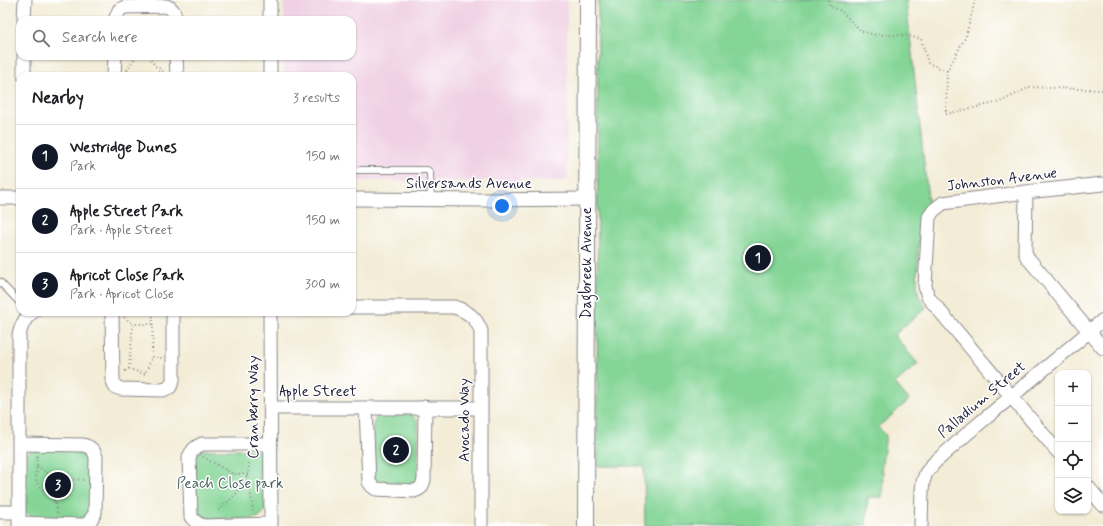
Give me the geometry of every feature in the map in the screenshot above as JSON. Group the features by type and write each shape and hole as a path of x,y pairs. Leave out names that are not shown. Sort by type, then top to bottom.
{"street":[{"path":"24,16 25,0"},
{"path":"270,0 270,16"},
{"name":"Dagbreek Avenue","path":"586,526 588,0"},
{"path":"117,16 119,10 125,7 166,6 172,9 175,16"},
{"path":"24,60 24,72"},
{"path":"114,72 115,60"},
{"path":"176,60 177,72"},
{"path":"270,60 270,72"},
{"name":"Johnston Avenue","path":"1055,448 928,296 925,286 929,217 934,210 943,203 1103,184"},
{"path":"1026,192 1025,252 1027,257 1103,348"},
{"path":"0,198 16,198"},
{"name":"Silversands Avenue","path":"356,199 587,199"},
{"name":"Avocado Way","path":"356,307 454,307 462,309 472,316 479,324 481,331 481,526"},
{"path":"19,520 19,335 20,329 28,316"},
{"path":"112,316 113,381 115,387 121,389 163,390 170,387 173,380 173,316"},
{"name":"Cranberry Way","path":"270,316 270,525"},
{"name":"Palladium Street","path":"921,526 923,482 926,473 934,463 1103,320"},
{"name":"Apple Street","path":"366,408 369,482 376,489 414,491 422,487 424,480 424,407"},
{"name":"Apple Street","path":"270,408 481,408"},
{"path":"0,512 19,520 82,525 86,524 93,518 95,513 96,457 94,451 90,447 83,445 19,444"},
{"path":"270,444 202,444 196,446 189,457 191,517 194,522 204,526 247,524 270,525"},
{"path":"1091,491 1103,505"}],"lane":[{"path":"356,170 427,170 430,172 431,200"},
{"path":"0,282 16,298"}],"path":[{"path":"828,0 830,6 841,11 861,31 876,35 904,35 921,39 928,63 947,71"},
{"path":"974,0 966,36 947,71 946,114 1000,102 1030,86 1103,90"},
{"path":"133,60 126,71 133,72"},
{"path":"151,60 155,66 163,71"},
{"path":"158,72 170,72"},
{"path":"113,381 121,372 130,369 145,374 152,357 153,316"},
{"path":"130,369 133,324 153,324"},
{"path":"152,357 173,358"},
{"path":"37,444 36,482 56,503"},
{"path":"247,524 253,510 248,474 251,444"},
{"path":"192,451 233,474 248,474"},
{"path":"37,466 60,483"},
{"path":"218,525 218,511 237,493 248,474"},
{"path":"60,483 72,480 96,480"},
{"path":"57,524 56,503 60,483"}],"shaded area":[{"path":"284,0 567,0 567,181 356,181 356,72 284,72 284,60 356,60 356,16 284,16"}],"green space":[{"path":"598,0 906,0 929,208 921,214 917,286 919,296 926,308 894,335 918,364 895,383 909,400 878,427 886,435 881,471 883,471 882,497 868,497 866,526 645,526 644,466 597,466"},
{"path":"380,414 411,414 417,420 418,479 409,486 379,485 374,479 373,425 376,417"},
{"path":"33,449 82,449 91,455 92,508 84,518 32,518 25,511 25,456"},
{"name":"Peach Close park","path":"201,450 258,450 264,456 265,510 261,515 252,519 205,519 198,516 196,513 195,456"}],"place":[{"name":"Westridge Dunes","path":"758,258"},
{"name":"Apple Street Park","path":"396,450"},
{"name":"Apricot Close Park","path":"58,485"}]}
